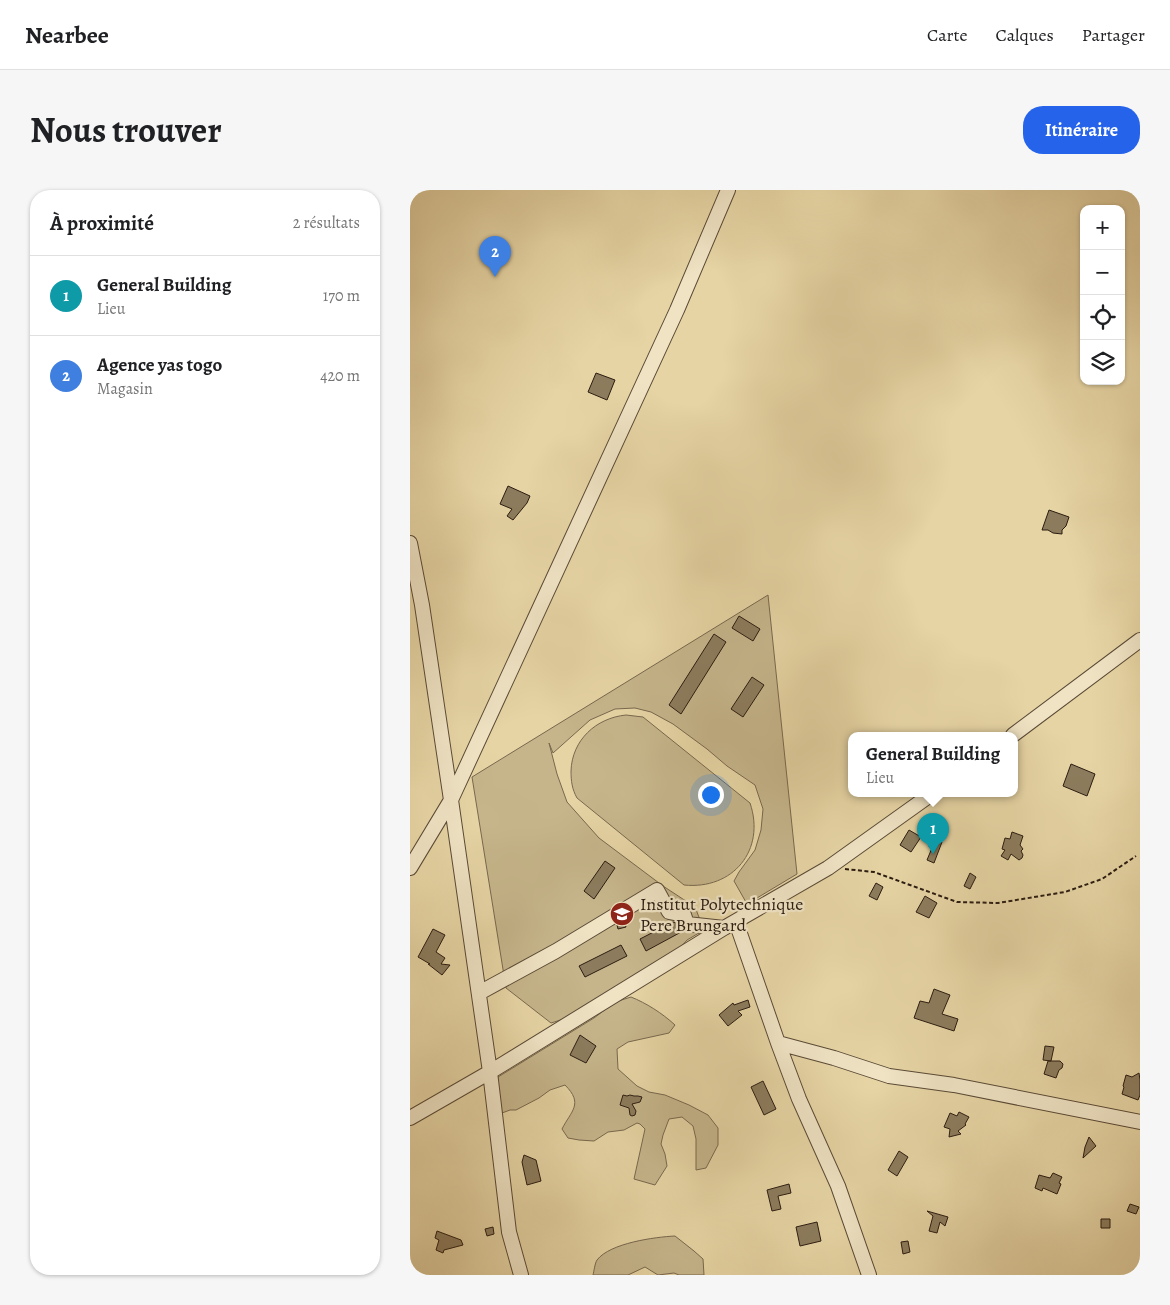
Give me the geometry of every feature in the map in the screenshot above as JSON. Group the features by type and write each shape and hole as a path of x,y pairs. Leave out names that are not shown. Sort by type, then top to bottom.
{"street":[{"path":"410,868 451,800 673,319 728,190"},
{"path":"410,543 422,605 479,993 509,1232 521,1275"},
{"path":"1017,732 1140,640"},
{"path":"410,1118 490,1072 730,925 828,868 927,797"},
{"path":"479,993 556,951 657,890 669,912 684,915 687,924 730,925"},
{"path":"730,925 799,1099 838,1186 869,1275"},
{"path":"778,1043 834,1058 889,1076 954,1085 1140,1122"}],"path":[{"path":"828,868 874,872 957,902 998,903 1065,892 1102,879 1136,856"}],"shaded area":[{"path":"768,595 797,874 747,904 734,881 755,850 761,830 763,809 755,785 673,724 651,712 635,708 615,709 590,720 553,753 549,743 567,802 599,838 663,886 695,907 704,930 687,940 678,950 570,1017 551,1023 506,988 472,777"},
{"path":"626,715 643,717 750,803 754,820 753,836 749,851 741,864 731,874 717,881 702,885 684,885 577,798 572,785 571,771 572,760 581,740 588,732 605,721"},
{"path":"631,997 665,1016 675,1025 669,1033 628,1042 617,1049 618,1069 637,1086 649,1092 665,1095 708,1115 718,1128 718,1145 706,1168 696,1170 696,1139 693,1126 682,1117 669,1119 661,1144 667,1166 655,1185 634,1179 645,1129 640,1124 637,1123 624,1130 608,1132 594,1141 568,1138 562,1129 575,1103 574,1097 565,1085 550,1090 516,1110 502,1113 496,1085 498,1077 594,1018 615,1002"},
{"path":"675,1236 703,1259 704,1275 679,1275 674,1273 658,1275 645,1267 628,1275 593,1275 597,1260 612,1249 633,1242"}],"building":[{"path":"596,373 615,380 607,400 588,392"},
{"path":"508,486 530,496 527,503 513,520 507,516 512,509 500,504"},
{"path":"1049,510 1069,517 1066,526 1062,530 1062,534 1042,530"},
{"path":"739,616 760,629 753,641 732,628"},
{"path":"714,634 726,642 681,714 669,705"},
{"path":"752,677 764,685 743,717 731,709"},
{"path":"1071,764 1095,774 1087,796 1063,786"},
{"path":"909,830 921,837 911,852 900,845"},
{"path":"1012,832 1023,836 1020,845 1023,849 1021,851 1023,855 1019,860 1011,854 1008,860 1001,856 1005,850 1002,849 1005,838 1010,839"},
{"path":"933,838 942,842 934,863 927,860 932,848 929,847"},
{"path":"605,861 615,868 594,899 584,891"},
{"path":"970,873 976,877 970,889 964,886"},
{"path":"876,883 883,887 877,900 869,896"},
{"path":"925,896 937,903 929,918 916,912"},
{"path":"624,920 626,927 618,929 617,925"},
{"path":"673,922 677,923 683,931 646,951 640,939"},
{"path":"433,929 445,935 436,952 445,958 441,964 450,965 442,975 428,964 430,964 418,957"},
{"path":"621,945 627,956 585,977 579,966"},
{"path":"934,989 950,995 942,1014 958,1019 954,1031 914,1018 920,1001 929,1003"},
{"path":"748,1000 750,1007 738,1011 742,1015 728,1026 719,1015 733,1003 734,1005"},
{"path":"580,1035 596,1046 586,1063 570,1055"},
{"path":"1045,1046 1054,1047 1051,1061 1043,1060"},
{"path":"1048,1061 1060,1061 1063,1064 1056,1078 1044,1074"},
{"path":"1139,1073 1140,1095 1138,1100 1122,1094 1126,1075 1132,1077"},
{"path":"763,1081 776,1109 764,1115 751,1087"},
{"path":"623,1095 642,1097 640,1102 632,1104 636,1111 635,1115 630,1115 629,1108 620,1105"},
{"path":"959,1112 969,1117 966,1125 958,1131 961,1134 949,1137 950,1129 944,1127 950,1113 957,1116"},
{"path":"1089,1137 1096,1146 1083,1158 1085,1147"},
{"path":"899,1151 908,1157 897,1176 888,1170"},
{"path":"524,1155 536,1160 541,1181 527,1185 522,1162"},
{"path":"1053,1173 1062,1177 1057,1194 1043,1188 1042,1191 1035,1188 1039,1175 1050,1178"},
{"path":"789,1184 791,1193 778,1196 781,1209 772,1211 767,1190"},
{"path":"1130,1204 1139,1207 1136,1214 1127,1211"},
{"path":"927,1211 948,1217 945,1226 940,1222 937,1233 929,1231 933,1216"},
{"path":"1101,1219 1110,1219 1110,1228 1101,1228"},
{"path":"817,1222 821,1241 800,1246 796,1227"},
{"path":"493,1227 494,1234 487,1236 485,1229"},
{"path":"437,1231 461,1240 463,1245 444,1250 443,1253 436,1250 439,1240 435,1238"},
{"path":"908,1241 910,1252 903,1254 901,1242"}],"place":[{"name":"Agence yas togo","path":"495,277"},
{"name":"General Building","path":"933,854"},
{"name":"Institut Polytechnique Pere Brungard","path":"622,914"}]}
